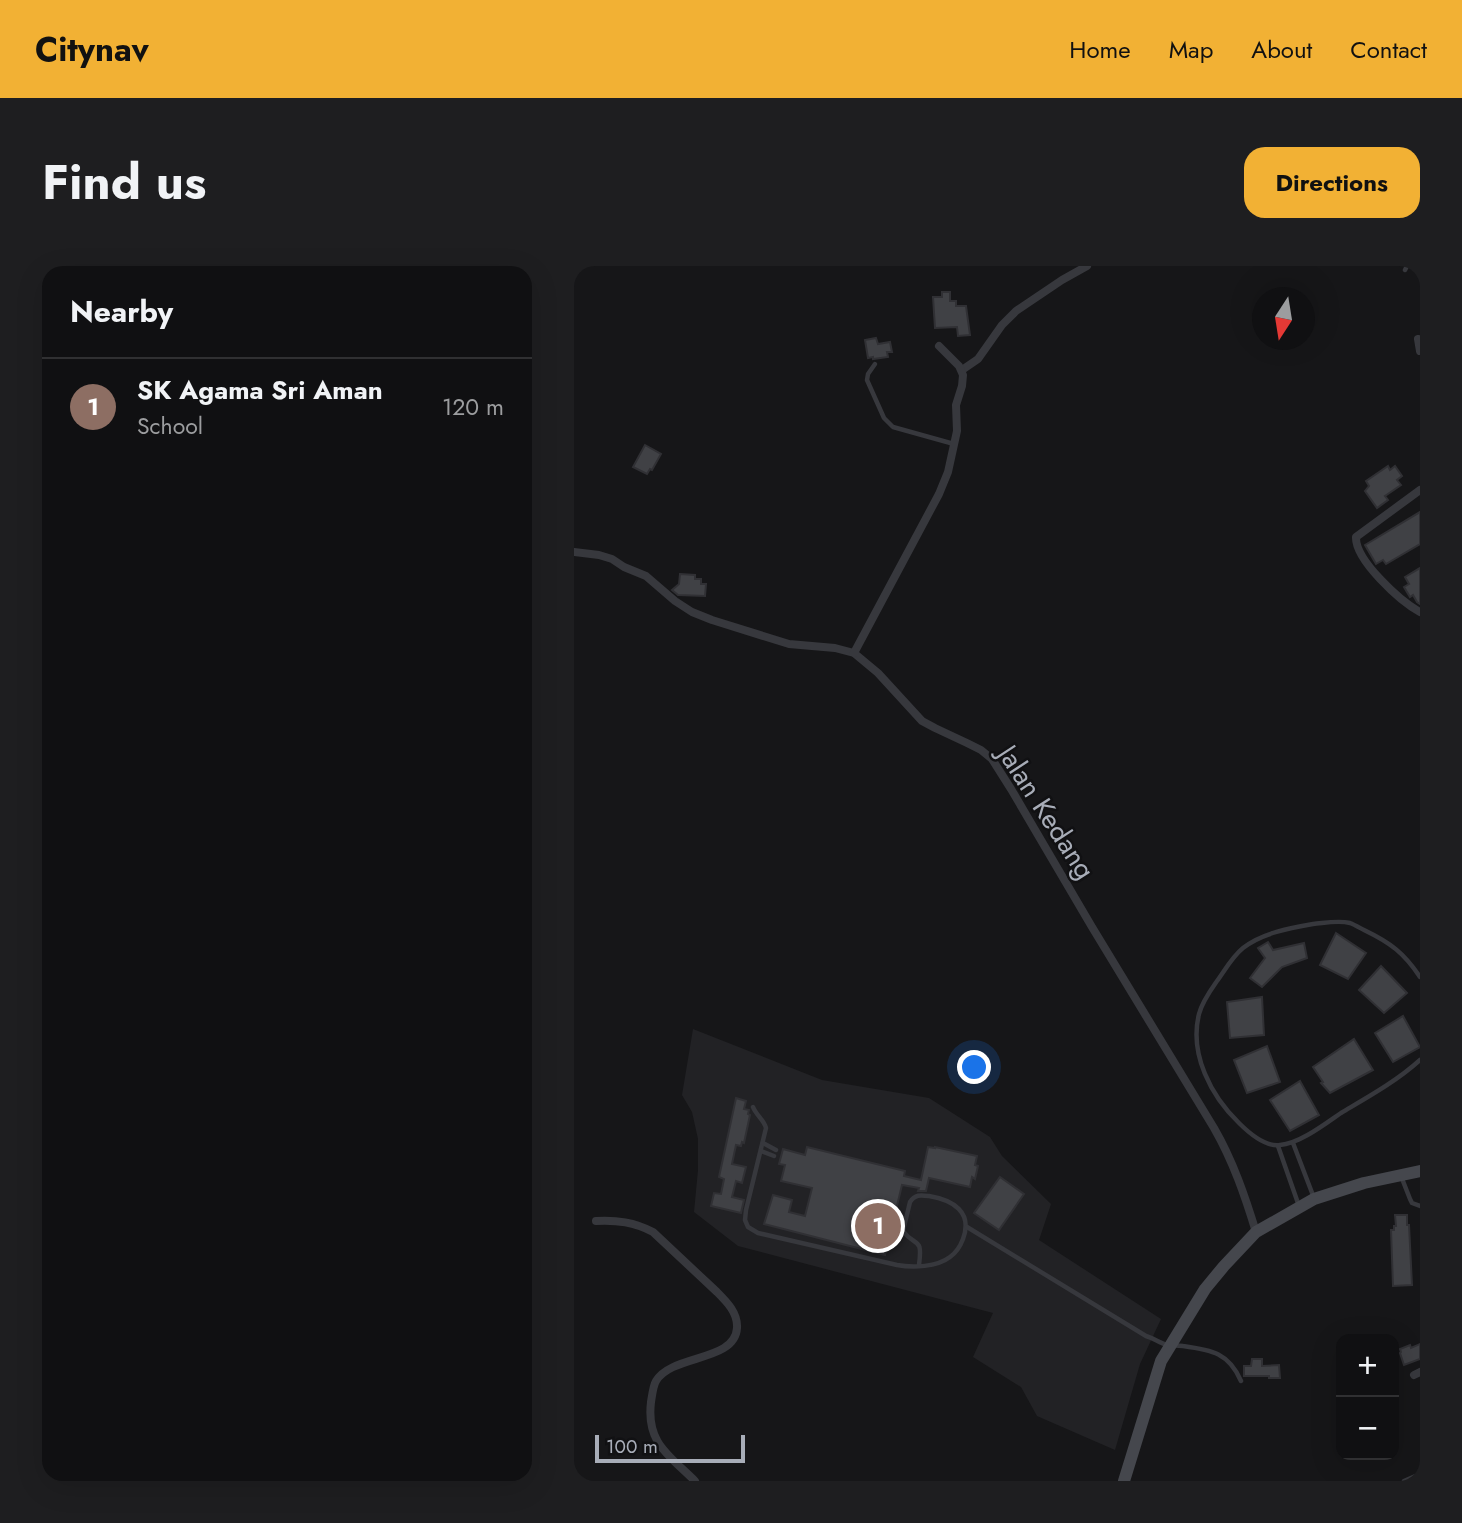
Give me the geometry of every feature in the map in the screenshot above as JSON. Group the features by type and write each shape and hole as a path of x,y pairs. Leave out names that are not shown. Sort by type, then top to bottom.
{"main road":[{"path":"1124,1481 1161,1361 1205,1289 1256,1232 1314,1199 1364,1183 1420,1171"}],"street":[{"path":"962,370 978,359 1002,325 1016,311 1062,279 1087,266"},
{"path":"1418,339 1420,351"},
{"path":"574,552 612,559 646,576 692,612 712,620 789,644 835,648 854,653 939,494 948,472 957,422 956,400 963,380 962,370 939,346"},
{"path":"1420,490 1356,537 1356,546 1363,558 1385,584 1407,605 1420,612"},
{"name":"Jalan Kedang","path":"854,653 878,673 922,721 974,746 992,759 1219,1136 1245,1195 1256,1232"},
{"path":"596,1222 623,1221 653,1232 727,1302 737,1320 736,1336 730,1344 674,1366 656,1381 652,1394 650,1416 653,1435 695,1481"}],"lane":[{"path":"875,364 867,380 888,423 899,430 954,444"},
{"path":"1420,977 1407,958 1383,939 1350,923 1329,922 1288,929 1244,948 1230,962 1200,1011 1196,1033 1203,1068 1211,1087 1230,1114 1245,1129 1278,1146 1293,1143 1407,1072 1420,1060"},
{"path":"752,1107 765,1124 766,1132 745,1216 746,1224 752,1231 910,1267 943,1261 960,1248 967,1227 958,1208 944,1198 922,1195 914,1197 911,1202 903,1231 919,1245 919,1265"},
{"path":"761,1151 775,1153 763,1143"},
{"path":"1293,1143 1314,1199"},
{"path":"1278,1146 1299,1207"},
{"path":"1401,1175 1410,1199 1420,1206"},
{"path":"967,1227 1146,1336 1169,1346 1189,1347 1223,1356 1231,1363 1241,1381"},
{"path":"1404,1481 1420,1474"}],"shaded area":[{"path":"693,1029 822,1080 929,1098 990,1137 1002,1156 1051,1204 1039,1240 1161,1319 1140,1364 1115,1450 1037,1416 1021,1387 973,1357 993,1313 738,1246 694,1212 698,1139 692,1112 682,1095"}],"building":[{"path":"942,292 950,292 950,301 956,301 956,306 966,306 970,335 958,336 957,327 935,328 933,297 942,297"},
{"path":"876,338 878,344 890,342 892,352 887,352 888,357 868,358 865,340"},
{"path":"645,445 661,454 647,474 633,467"},
{"path":"1388,466 1390,470 1395,466 1402,476 1397,480 1401,485 1385,496 1388,500 1377,508 1365,491 1369,486 1366,481"},
{"path":"1420,512 1420,544 1386,564 1383,560 1376,564 1365,545"},
{"path":"1420,568 1420,604 1413,595 1410,597 1404,587 1409,584 1405,577"},
{"path":"680,574 695,575 695,579 701,579 701,584 706,584 705,596 678,595 672,590 679,584"},
{"path":"1336,933 1366,953 1348,979 1320,965"},
{"path":"1268,942 1273,950 1304,943 1307,958 1282,967 1262,987 1250,978 1265,958 1258,948"},
{"path":"1381,966 1407,993 1384,1013 1359,990"},
{"path":"1262,997 1264,1035 1230,1038 1227,1002"},
{"path":"1403,1016 1420,1047 1393,1062 1375,1033"},
{"path":"1354,1039 1373,1070 1330,1093 1313,1067"},
{"path":"1267,1046 1280,1082 1247,1093 1234,1060"},
{"path":"1300,1081 1319,1115 1290,1131 1270,1100"},
{"path":"736,1098 746,1101 744,1109 749,1110 750,1115 744,1143 742,1142 741,1146 736,1145 732,1164 746,1167 742,1183 736,1181 732,1197 744,1200 741,1213 711,1206 714,1193 721,1194 724,1179 719,1177"},
{"path":"807,1147 905,1171 904,1176 921,1180 928,1147 977,1156 975,1165 978,1166 970,1187 929,1178 926,1191 902,1185 896,1210 900,1211 899,1218 894,1217 885,1255 764,1224 773,1195 792,1200 789,1212 805,1216 812,1188 781,1181 785,1165 779,1164 783,1149 805,1155"},
{"path":"1000,1177 1024,1194 999,1230 974,1213"},
{"path":"1395,1215 1407,1215 1412,1285 1393,1286 1391,1230 1396,1226"},
{"path":"1420,1344 1420,1359 1404,1365 1400,1349"},
{"path":"1252,1359 1262,1359 1262,1366 1279,1365 1280,1378 1244,1376 1244,1366 1251,1366"}],"place":[{"name":"SK Agama Sri Aman","path":"878,1226"}]}
